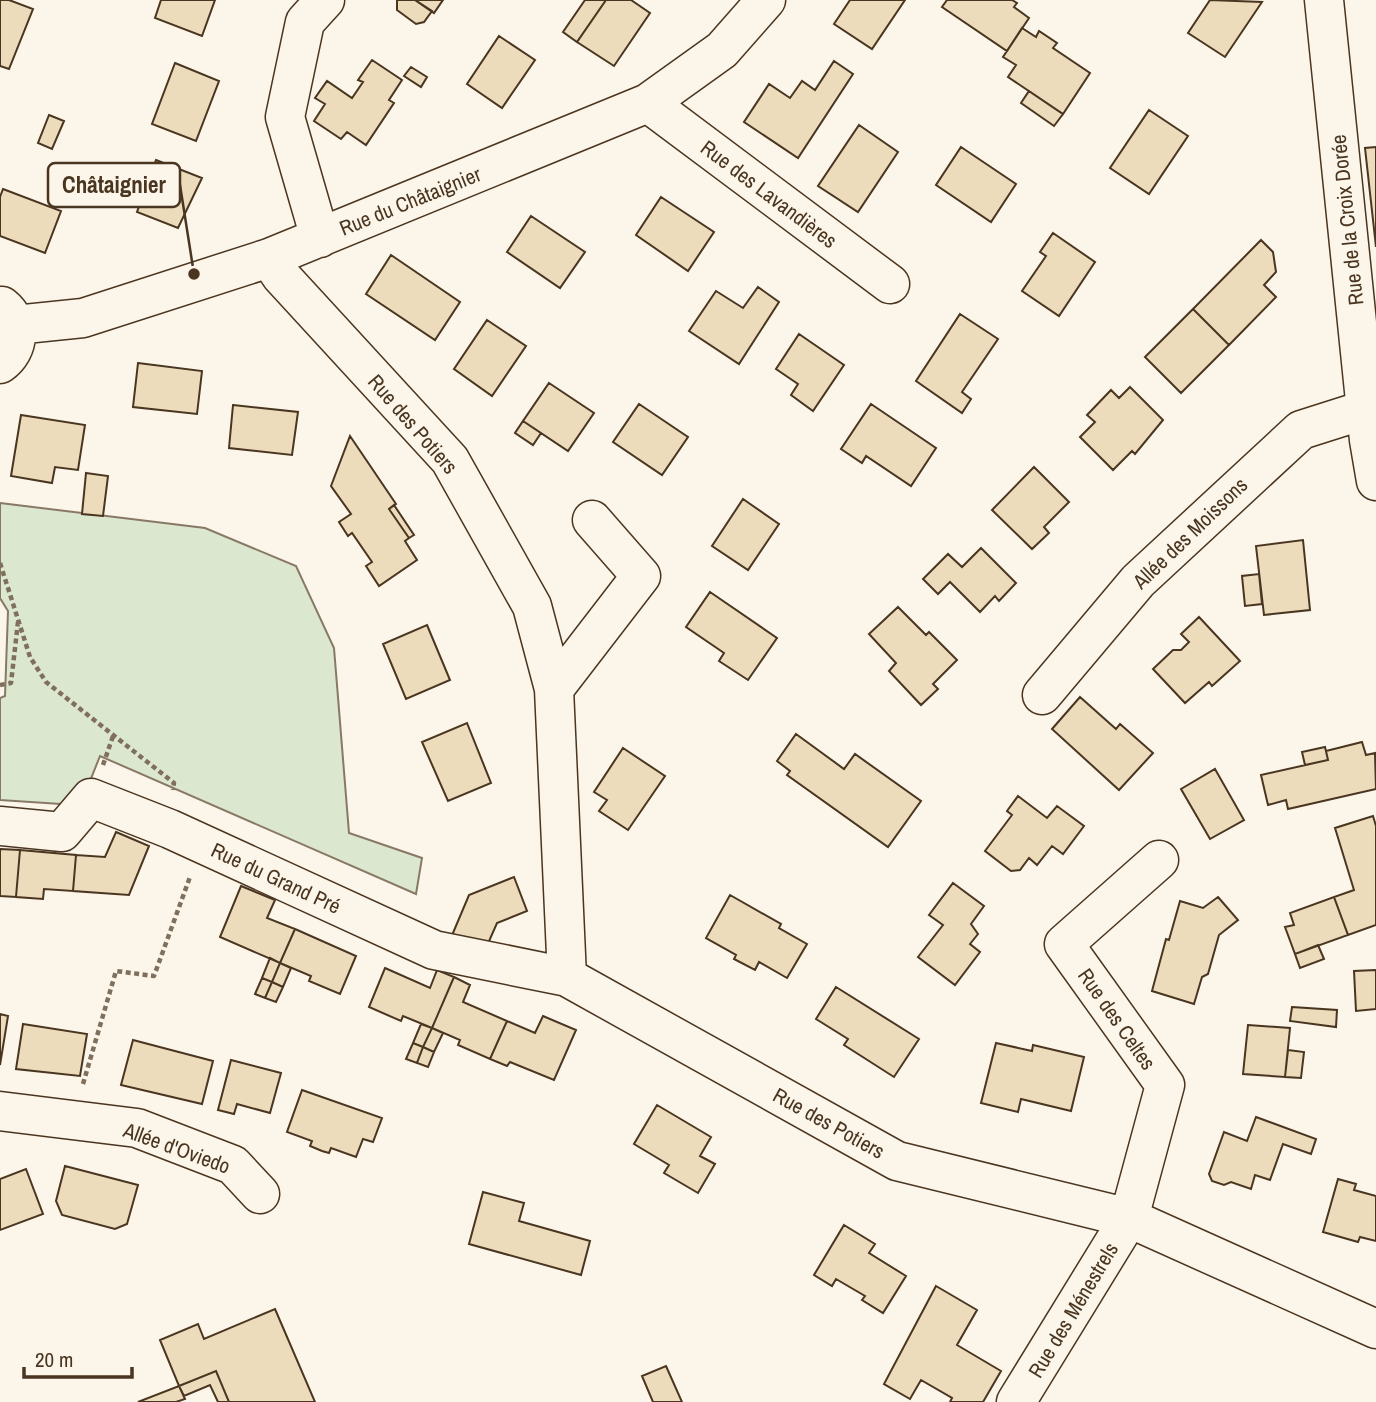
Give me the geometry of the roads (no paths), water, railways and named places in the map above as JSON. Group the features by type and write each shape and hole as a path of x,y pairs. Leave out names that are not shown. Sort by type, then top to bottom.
{"street":[{"path":"320,238 285,117 305,22 325,0"},
{"name":"Rue du Châtaignier","path":"8,314 83,318 269,258 648,103 722,50 766,0"},
{"name":"Rue de la Croix Dorée","path":"1324,0 1376,481"},
{"name":"Rue des Lavandières","path":"648,103 890,284"},
{"name":"Rue des Potiers","path":"269,258 281,276 323,323 450,460 532,606 554,689 567,977 897,1161 1129,1218 1376,1329"},
{"path":"0,364 13,349 8,314"},
{"name":"Allée des Moissons","path":"1042,695 1138,581 1301,430 1367,409"},
{"path":"554,689 641,576 592,520"},
{"name":"Rue du Grand Pré","path":"0,826 62,832 91,799 186,836 434,950 567,977"},
{"name":"Rue des Celtes","path":"1129,1218 1165,1085 1064,944 1159,860"},
{"name":"Allée d'Oviedo","path":"0,1111 137,1128 233,1165 260,1194"},
{"name":"Rue des Ménestrels","path":"1016,1402 1129,1218"}],"place":[{"name":"Châtaignier","path":"194,274"}]}
